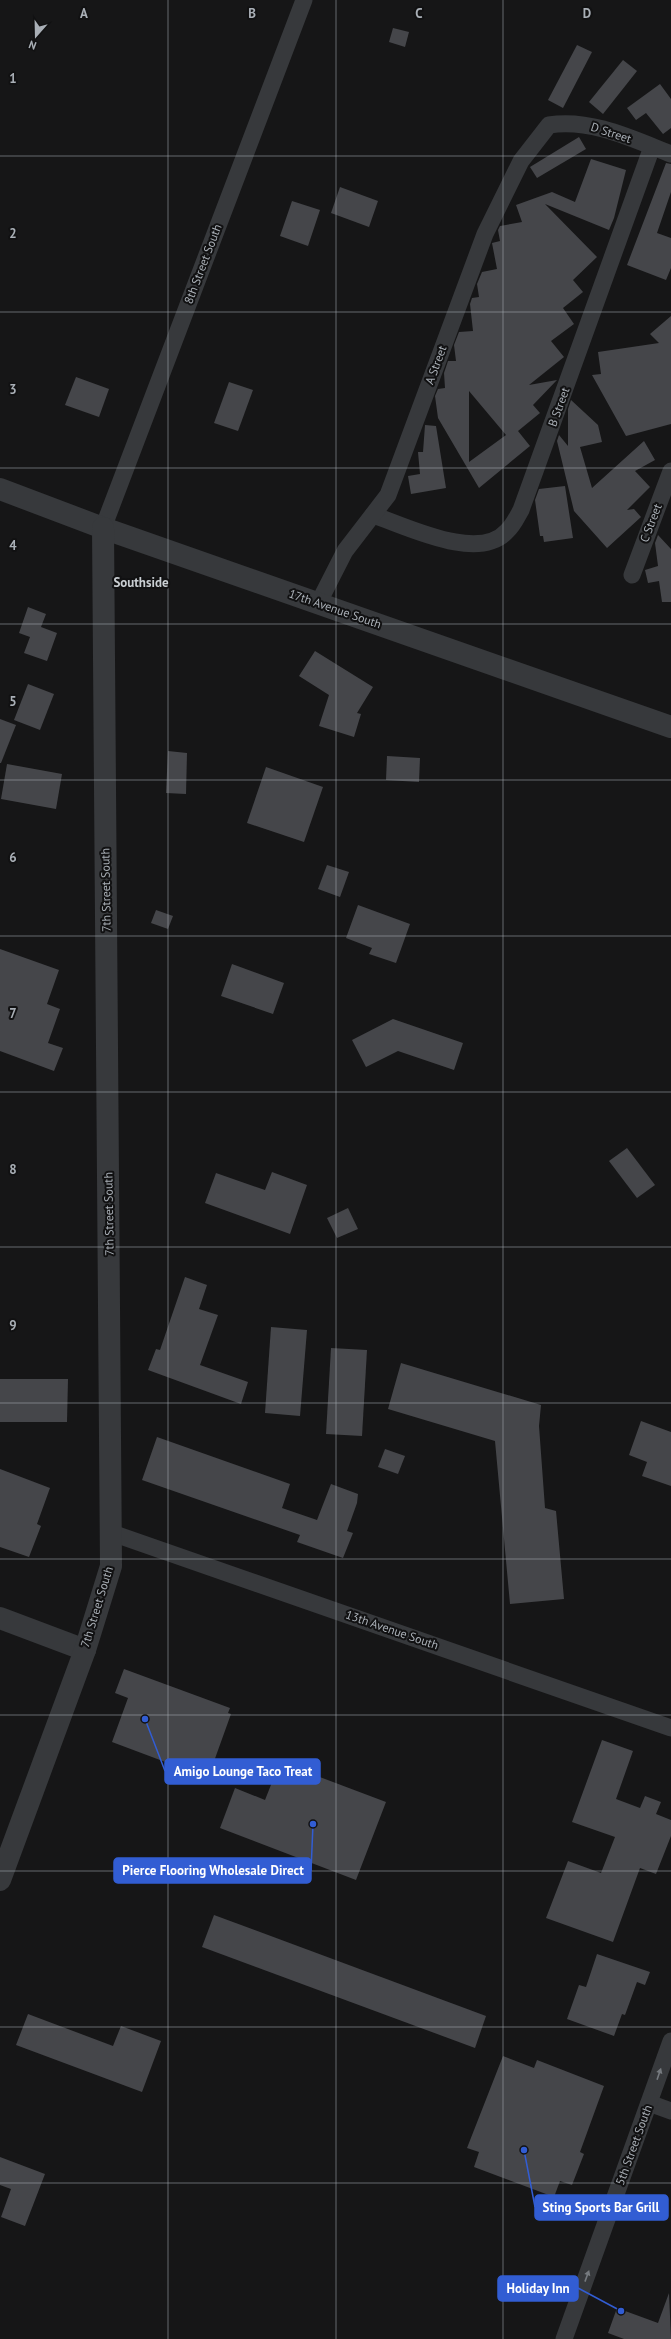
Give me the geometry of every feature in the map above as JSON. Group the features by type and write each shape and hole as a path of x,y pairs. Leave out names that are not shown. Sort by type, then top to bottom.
{"street":[{"name":"8th Street South","path":"103,528 304,0"},
{"name":"D Street","path":"549,125 563,123 583,124 671,154"},
{"name":"A Street","path":"318,602 345,551 388,495 485,234 521,161 549,125"},
{"name":"B Street","path":"373,515 460,544 488,543 507,532 521,510 652,147"},
{"name":"C Street","path":"632,575 671,471"},
{"name":"17th Avenue South","path":"0,489 103,528 318,602 671,727"},
{"name":"7th Street South","path":"0,1880 85,1650 111,1566 112,1533 103,528"},
{"name":"13th Avenue South","path":"112,1533 671,1728"},
{"path":"0,1618 85,1650"},
{"name":"5th Street South","path":"564,2339 671,2041"},
{"path":"649,2103 671,2111"}],"building":[{"path":"393,28 409,32 405,47 389,42"},
{"path":"577,45 592,52 563,108 548,100"},
{"path":"623,60 637,71 603,114 589,102"},
{"path":"660,84 671,99 671,128 663,134 646,113 636,120 627,108"},
{"path":"579,137 586,149 537,178 530,167"},
{"path":"591,159 626,170 614,218 609,230 545,204 597,257 573,280 583,292 563,308 574,324 551,341 564,357 529,385 557,380 533,405 540,413 518,431 530,446 479,488 438,418 435,396 438,389 445,388 444,373 448,361 456,361 454,345 459,332 473,331 470,304 472,298 479,297 477,284 482,272 497,269 492,243 500,241 498,230 500,226 522,222 516,205 552,192 575,202","holes":["469,391 506,435 469,462"]},
{"path":"666,163 671,164 671,192 657,233 671,238 671,268 666,280 627,265"},
{"path":"340,187 378,201 369,227 331,213"},
{"path":"292,201 320,210 308,246 280,236"},
{"path":"671,316 671,424 626,436 592,375 601,374 598,352 659,343 650,334"},
{"path":"76,377 109,389 99,417 65,405"},
{"path":"229,382 253,390 238,431 214,423"},
{"path":"571,400 598,425 602,442 580,447 592,488 644,441 655,460 635,471 650,487 627,510 634,509 641,517 607,548 574,511 557,441 559,435 568,446 568,409"},
{"path":"425,425 436,426 446,488 411,494 408,476 420,474 418,452 423,452"},
{"path":"565,486 573,538 544,542 543,536 540,536 535,500 539,489"},
{"path":"658,535 671,549 671,602 662,602 659,581 648,583 645,570 658,566 655,543"},
{"path":"28,607 46,614 41,627 57,633 47,661 24,653 30,637 19,633"},
{"path":"315,651 373,687 357,713 361,714 354,737 319,726 329,695 299,676"},
{"path":"28,684 54,694 40,730 14,720"},
{"path":"0,719 16,725 1,763 0,763"},
{"path":"168,751 187,753 186,794 166,793"},
{"path":"387,756 420,758 419,782 386,780"},
{"path":"7,764 62,774 56,809 1,799"},
{"path":"266,767 323,787 304,842 247,823"},
{"path":"327,865 349,872 340,897 318,889"},
{"path":"358,905 410,924 396,963 369,954 372,948 346,938"},
{"path":"156,910 173,916 168,929 151,923"},
{"path":"0,949 59,970 47,1004 60,1009 48,1043 63,1048 54,1071 0,1051"},
{"path":"232,964 284,983 273,1014 221,996"},
{"path":"393,1019 463,1043 454,1070 398,1051 366,1067 352,1040"},
{"path":"627,1148 655,1185 637,1198 609,1161"},
{"path":"272,1172 307,1185 290,1234 205,1203 216,1173 265,1190"},
{"path":"348,1208 358,1229 337,1238 327,1218"},
{"path":"185,1277 207,1285 199,1309 218,1315 200,1365 248,1382 241,1404 148,1370 156,1349 160,1350"},
{"path":"271,1327 307,1330 300,1416 265,1413"},
{"path":"331,1348 367,1350 362,1436 326,1434"},
{"path":"401,1363 541,1405 539,1426 545,1508 556,1511 564,1599 510,1604 495,1441 388,1409"},
{"path":"0,1379 68,1379 67,1422 0,1422"},
{"path":"641,1421 671,1432 671,1486 642,1476 647,1462 629,1455"},
{"path":"157,1437 290,1484 282,1508 317,1520 331,1484 358,1494 357,1503 347,1531 353,1533 343,1558 297,1542 300,1535 142,1480"},
{"path":"385,1449 405,1456 398,1474 378,1467"},
{"path":"0,1469 50,1488 37,1524 41,1526 29,1557 0,1547"},
{"path":"124,1669 230,1708 228,1713 231,1714 208,1778 112,1742 128,1698 115,1693"},
{"path":"602,1740 633,1751 616,1799 640,1808 645,1796 661,1802 656,1814 671,1820 671,1836 656,1874 640,1868 613,1942 546,1918 568,1861 601,1873 615,1837 572,1822"},
{"path":"280,1762 386,1802 356,1880 220,1828 235,1788 265,1800"},
{"path":"214,1915 486,2016 475,2048 202,1947"},
{"path":"597,1954 650,1972 645,1985 637,1982 625,2015 622,2014 614,2036 567,2019 579,1985 586,1987"},
{"path":"28,2014 113,2046 121,2026 161,2041 142,2092 16,2045"},
{"path":"503,2056 534,2068 537,2060 604,2086 580,2152 584,2154 572,2185 560,2181 554,2197 474,2167 479,2152 467,2148"},
{"path":"0,2157 45,2174 25,2226 1,2217 11,2189 0,2185"},
{"path":"669,2293 671,2339 624,2339 608,2333 617,2308 658,2323"}],"place":[{"name":"Amigo Lounge Taco Treat","path":"145,1719"},
{"name":"Pierce Flooring Wholesale Direct","path":"313,1824"},
{"name":"Sting Sports Bar Grill","path":"524,2150"},
{"name":"Holiday Inn","path":"621,2311"}],"district":[{"name":"Southside","path":"141,582"}]}
